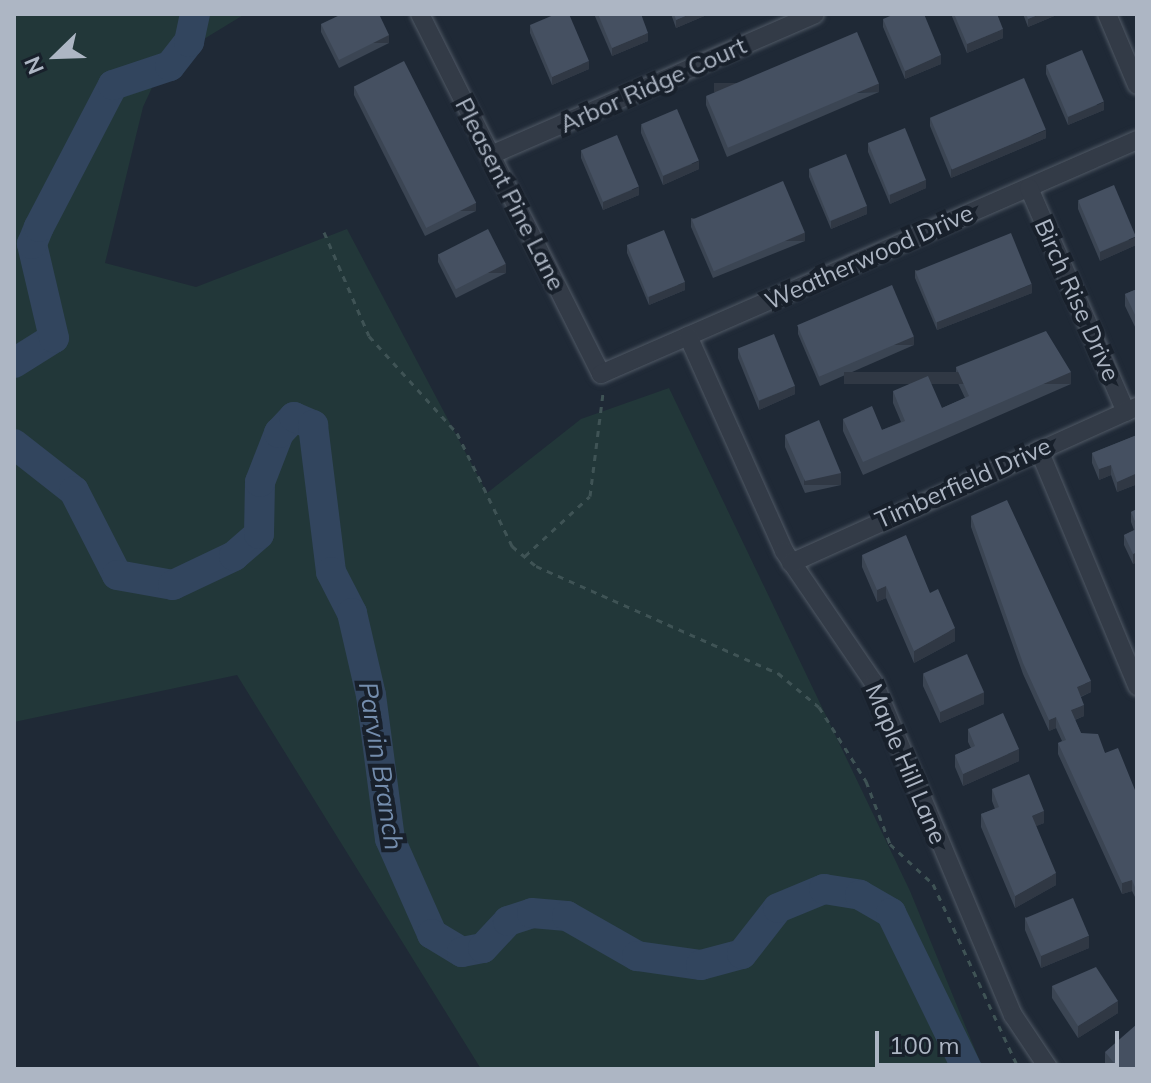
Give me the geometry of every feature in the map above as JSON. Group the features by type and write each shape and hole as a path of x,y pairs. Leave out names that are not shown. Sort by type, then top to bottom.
{"street":[{"name":"Pleasent Pine Lane","path":"420,14 602,384"},
{"name":"Arbor Ridge Court","path":"491,155 815,14"},
{"path":"1107,14 1137,85"},
{"name":"Weatherwood Drive","path":"602,384 688,336 1137,140"},
{"name":"Birch Rise Drive","path":"1029,188 1132,409"},
{"name":"Maple Hill Lane","path":"688,336 791,563 874,683 1013,1015 1049,1069"},
{"name":"Timberfield Drive","path":"791,563 1132,409"},
{"path":"1039,450 1137,686"}],"path":[{"path":"324,232 369,336 457,433 512,546 525,556 778,673 819,707 866,781 890,844 933,884 1019,1069"},
{"path":"525,556 590,496 602,384"}],"green space":[{"path":"14,14 245,14 163,64 143,107 105,263 196,287 347,229 487,493 581,419 669,388 910,891 983,1069 481,1069 237,675 14,722"}],"building":[{"path":"342,14 379,14 389,35 339,60 321,24"},
{"path":"556,14 569,14 589,61 552,77 530,25"},
{"path":"598,14 641,14 648,33 612,48"},
{"path":"674,14 690,14 676,20"},
{"path":"895,14 924,14 941,55 905,71 883,19"},
{"path":"954,14 997,14 1003,29 967,44"},
{"path":"857,32 879,84 728,148 706,96"},
{"path":"1082,50 1104,102 1068,117 1046,65"},
{"path":"404,61 476,203 426,228 354,86"},
{"path":"1024,78 1046,130 952,169 930,118"},
{"path":"677,109 699,161 663,176 641,124"},
{"path":"905,128 926,180 889,195 868,143"},
{"path":"617,135 639,187 603,202 581,150"},
{"path":"846,154 867,206 830,221 809,169"},
{"path":"783,181 805,233 714,271 692,220"},
{"path":"1114,185 1136,237 1100,252 1078,200"},
{"path":"488,229 506,264 456,289 438,254"},
{"path":"664,230 685,282 648,297 627,245"},
{"path":"1011,233 1032,284 936,323 916,272"},
{"path":"892,285 914,337 819,377 797,325"},
{"path":"1137,289 1137,319 1125,294"},
{"path":"1046,331 1071,372 863,462 843,419 872,406 882,430 905,421 893,391 928,376 942,408 969,396 956,367"},
{"path":"774,334 795,386 759,401 738,349"},
{"path":"819,420 841,473 805,481 785,435"},
{"path":"1137,435 1137,479 1135,474 1117,482 1111,465 1099,469 1092,453"},
{"path":"1007,500 1091,681 1077,687 1084,705 1071,710 1081,733 1098,734 1105,753 1118,748 1137,795 1136,890 1132,880 1122,883 1058,743 1066,740 1056,717 1049,720 1023,663 971,516"},
{"path":"1137,509 1137,526 1131,512"},
{"path":"1137,529 1137,552 1133,554 1124,535"},
{"path":"906,535 930,593 938,589 955,628 914,651 886,586 877,590 862,555"},
{"path":"967,654 984,692 940,712 923,674"},
{"path":"1003,713 1019,749 963,774 955,755 975,746 968,729"},
{"path":"1029,774 1044,811 1032,816 1056,873 1015,896 981,814 999,807 992,789"},
{"path":"1073,898 1089,936 1041,956 1025,918"},
{"path":"1096,967 1118,1001 1078,1026 1052,986"},
{"path":"1137,1024 1137,1069 1119,1069 1105,1052"}],"waterway":[{"name":"Parvin Branch","path":"14,363 54,338 32,244 39,227 113,85 170,66 189,42 195,14"},
{"name":"Parvin Branch","path":"14,444 74,491 117,575 173,585 234,556 259,534 260,482 279,433 294,417 313,425 331,572 352,613 371,695 390,839 432,934 462,952 483,948 508,921 532,913 567,916 637,956 701,965 742,954 778,908 824,889 860,895 891,913 967,1069"}]}
